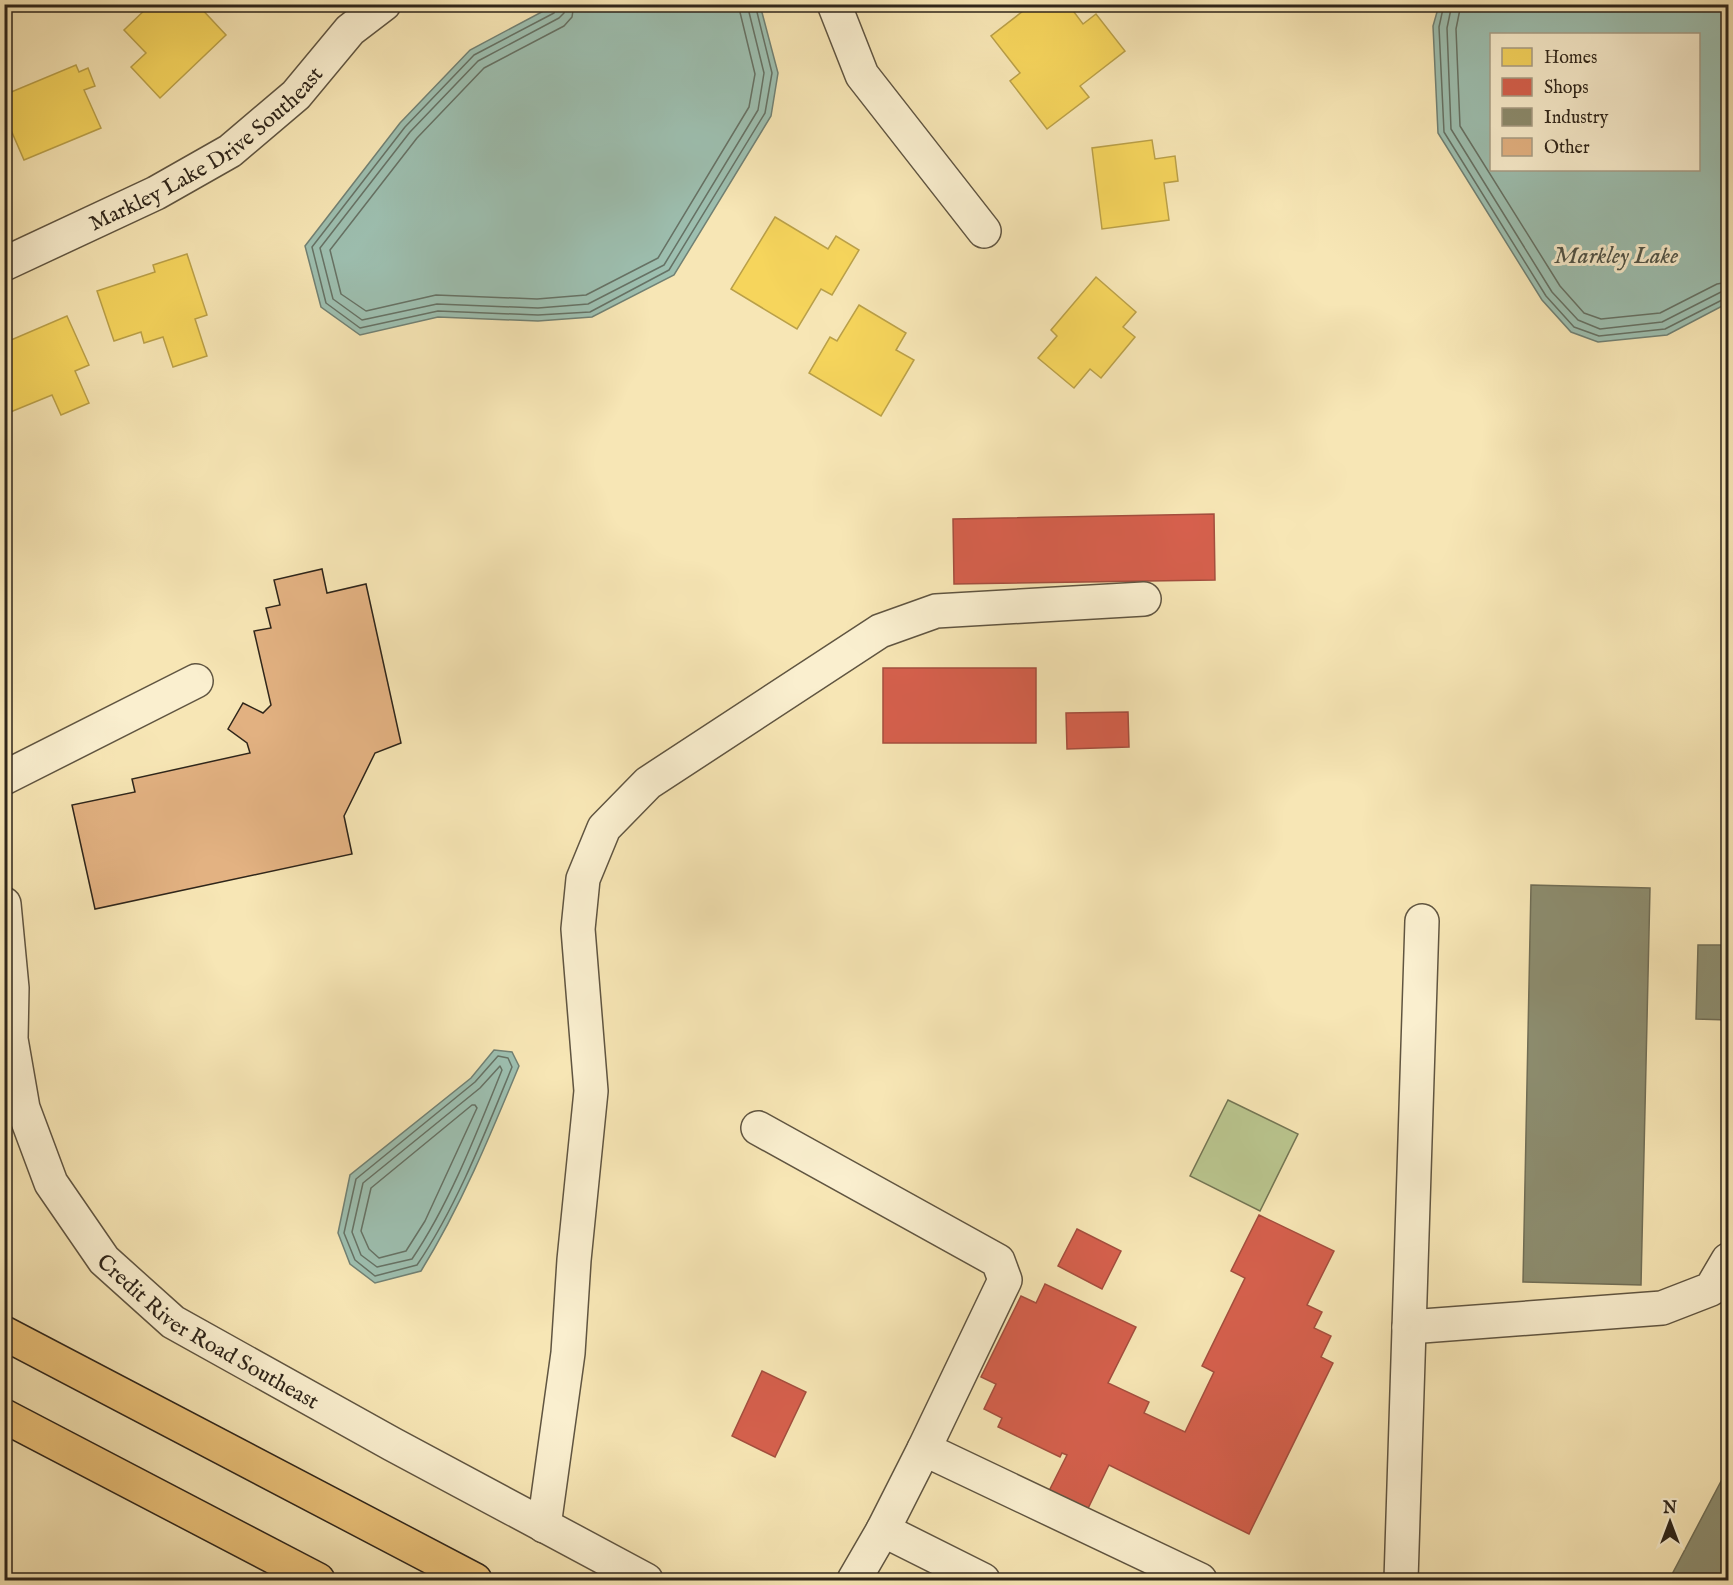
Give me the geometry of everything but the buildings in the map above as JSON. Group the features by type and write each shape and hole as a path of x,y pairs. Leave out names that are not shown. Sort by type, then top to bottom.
{"main road":[{"path":"4,1333 475,1581"},
{"path":"4,1416 318,1581"}],"street":[{"name":"Markley Lake Drive Southeast","path":"4,264 156,193 230,151 296,95 350,30 384,4"},
{"path":"834,4 861,75 984,231"},
{"path":"544,1526 568,1353 574,1260 591,1090 578,929 584,879 604,828 648,783 880,631 936,611 1144,599"},
{"path":"4,778 196,681"},
{"name":"Credit River Road Southeast","path":"4,904 12,988 11,1039 23,1108 51,1183 104,1260 173,1322 392,1444 646,1581"},
{"path":"1401,1581 1422,921"},
{"path":"758,1128 998,1261 1005,1280 924,1449 854,1581"},
{"path":"1409,1327 1662,1308 1711,1289 1728,1260"},
{"path":"924,1449 1200,1581"},
{"path":"883,1530 983,1581"}],"green space":[{"path":"1228,1100 1298,1134 1260,1211 1190,1176"}],"water":[{"path":"564,4 760,5 778,73 771,116 674,275 592,317 538,321 438,317 360,335 321,307 305,246 400,123 470,50 551,7"},
{"name":"Markley Lake","path":"1439,5 1728,5 1728,303 1667,335 1598,342 1571,332 1542,300 1438,133 1433,26"},
{"path":"494,1050 512,1052 519,1066 462,1196 421,1271 375,1283 350,1264 338,1233 350,1175 471,1078"}]}
